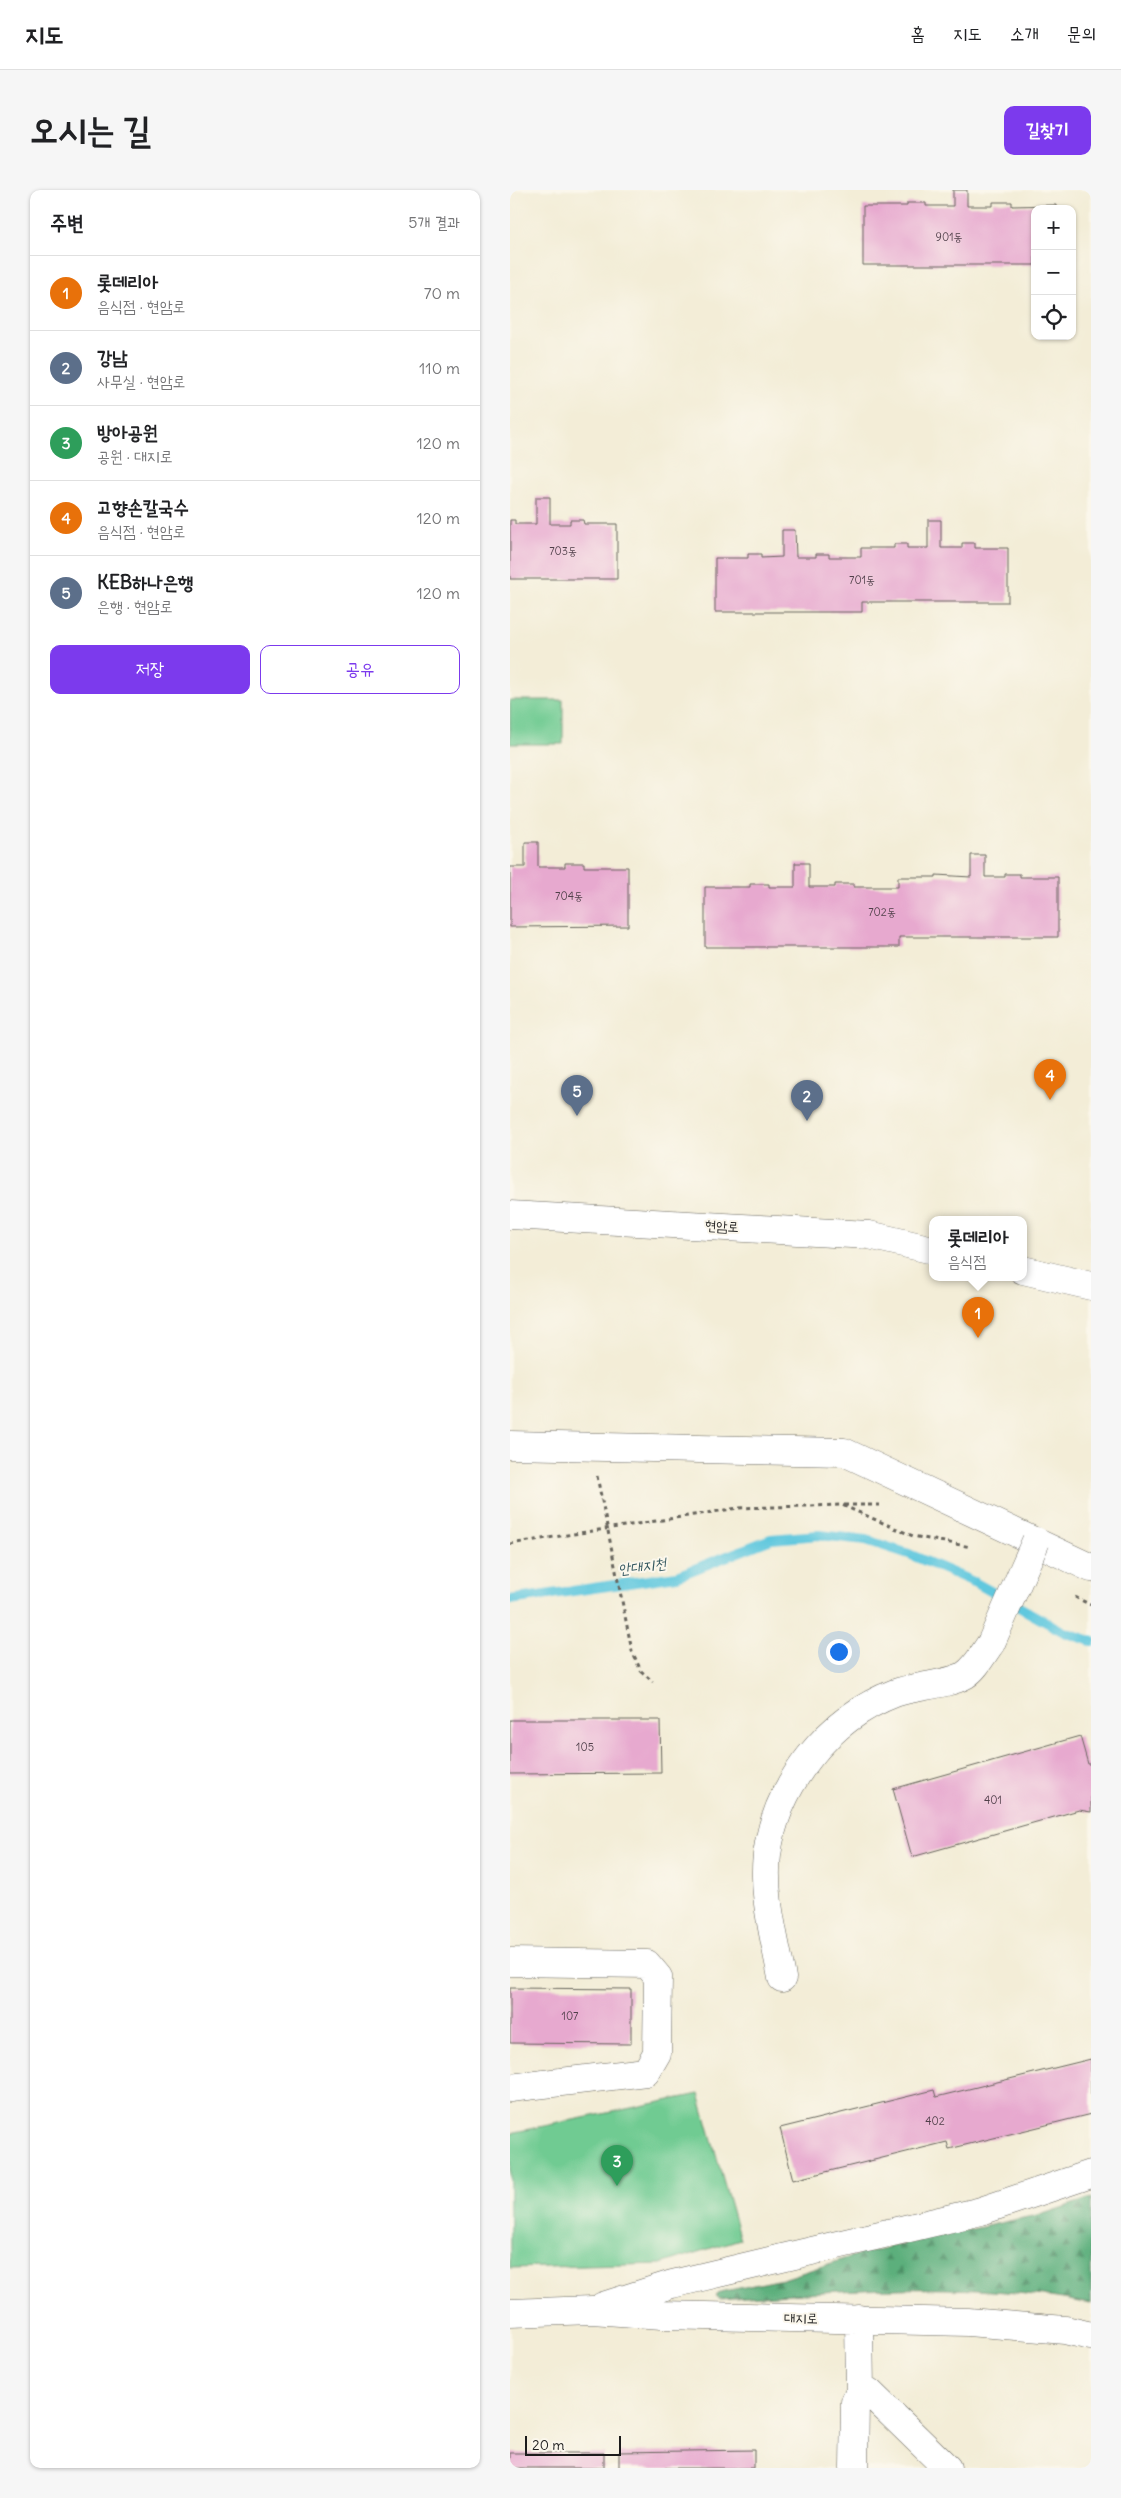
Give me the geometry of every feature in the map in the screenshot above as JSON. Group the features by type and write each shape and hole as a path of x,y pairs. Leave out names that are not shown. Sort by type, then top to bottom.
{"street":[{"name":"현암로","path":"510,1215 869,1235 929,1249"},
{"path":"1027,1271 1091,1286"},
{"path":"510,1445 844,1452 1091,1568"},
{"path":"782,1978 767,1891 767,1856 773,1829 801,1769 826,1738 848,1718 895,1693 964,1676 975,1666 991,1643 1036,1541"},
{"path":"510,1962 647,1964 658,1977 657,2053 646,2072 510,2088"},
{"path":"592,2310 672,2284 981,2211 1091,2174"},
{"name":"대지로","path":"510,2314 592,2310 662,2316 968,2322 1065,2330 1091,2336"},
{"path":"854,2468 855,2402 860,2391 859,2319"},
{"path":"860,2391 869,2392 947,2468"}],"path":[{"path":"596,1468 632,1652 641,1671 653,1682"},
{"path":"510,1544 738,1508 842,1504 913,1536 981,1549"},
{"path":"1074,1596 1091,1606"}],"green space":[{"path":"510,700 563,700 563,744 510,744"},
{"path":"699,2094 740,2239 661,2264 510,2268 510,2133"},
{"path":"1091,2198 1091,2304 999,2291 953,2289 813,2292 720,2299 715,2296 720,2292 783,2279 862,2253 1046,2213"}],"building":[{"path":"953,190 967,190 967,206 993,206 993,202 1012,202 1012,206 1031,206 1031,265 863,265 863,206 907,206 907,203 926,203 926,206 953,206"},
{"path":"536,497 550,497 550,524 570,524 570,520 583,520 584,524 617,524 617,579 510,579 510,520 515,520 515,524 536,524"},
{"path":"928,520 941,520 941,548 962,548 962,543 975,543 975,548 1008,548 1008,602 862,602 862,612 715,612 715,558 748,558 748,554 761,554 761,558 782,557 782,530 795,530 796,557 816,557 816,554 829,554 829,557 861,557 861,548 894,548 894,544 907,544 907,548 928,548"},
{"path":"525,842 538,842 538,867 565,867 565,863 584,863 584,867 628,867 628,926 510,927 510,867 525,867"},
{"path":"971,855 985,855 985,877 1005,877 1005,874 1020,874 1020,877 1058,877 1058,937 899,937 899,947 705,947 705,887 750,887 750,884 769,884 769,887 795,887 795,863 809,863 809,887 835,887 835,884 854,884 854,887 898,887 898,877 936,877 936,875 971,877"},
{"path":"510,1720 660,1720 661,1773 510,1774"},
{"path":"1080,1736 1088,1764 1091,1764 1091,1812 1079,1810 912,1857 893,1789"},
{"path":"510,1988 631,1989 631,2044 510,2043"},
{"path":"1091,2059 1091,2114 949,2149 947,2142 793,2180 780,2128 934,2090 936,2097"},
{"path":"754,2450 754,2468 619,2468 619,2452"},
{"path":"510,2453 604,2453 604,2468 510,2468"}],"waterway":[{"name":"안대지천","path":"510,1600 677,1576 771,1539 819,1535 866,1540 909,1554 976,1583 1064,1632 1091,1641"}],"place":[{"name":"고향손칼국수","path":"1050,1100"},
{"name":"KEB하나은행","path":"577,1116"},
{"name":"강남","path":"807,1121"},
{"name":"롯데리아","path":"978,1338"},
{"name":"방아공원","path":"617,2186"}]}
